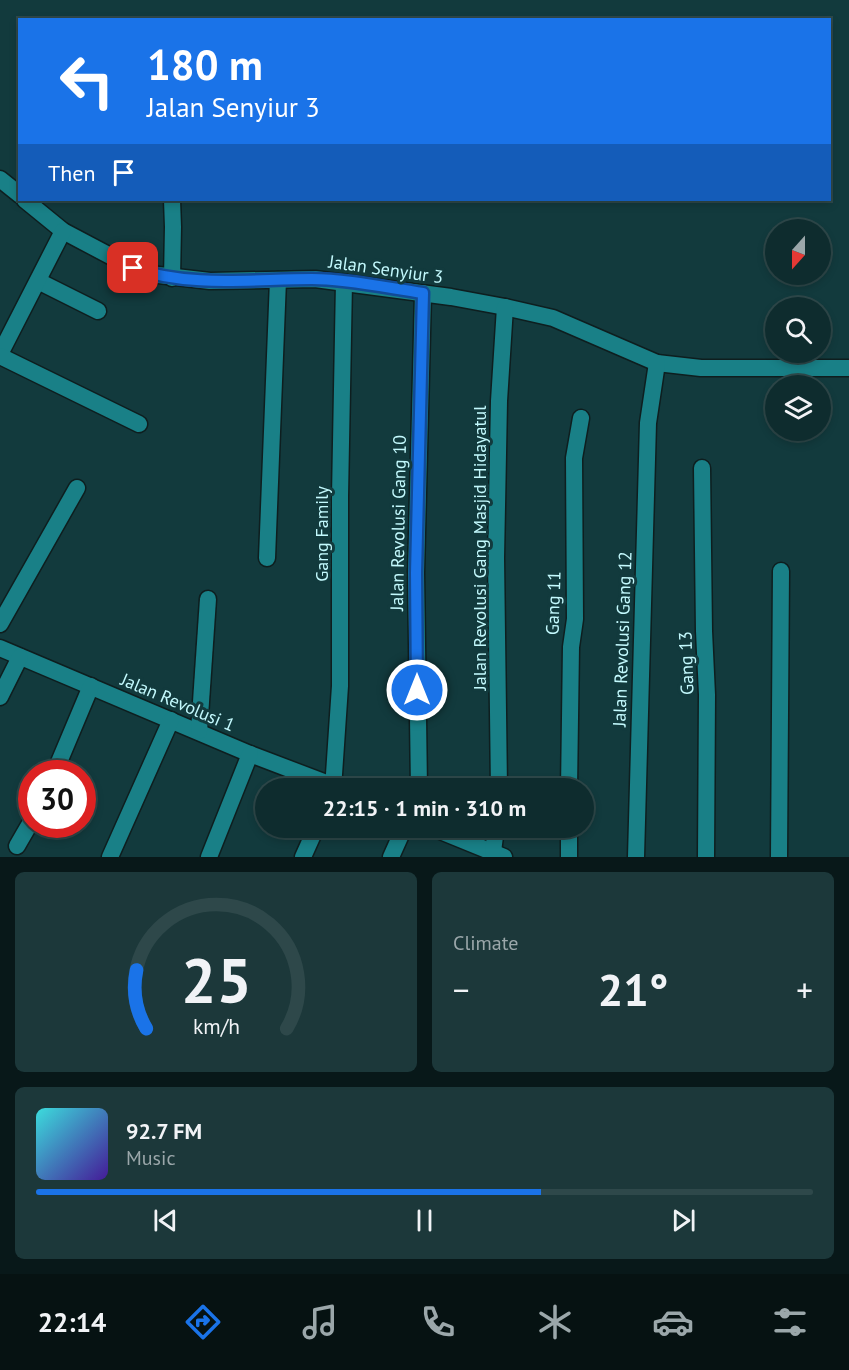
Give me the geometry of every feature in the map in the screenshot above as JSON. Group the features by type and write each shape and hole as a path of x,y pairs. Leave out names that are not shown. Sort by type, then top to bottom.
{"street":[{"path":"2,184 18,194"},
{"name":"Jalan Senyiur 3","path":"26,201 63,231 133,268 150,274 210,281 315,279 423,293 505,307 553,318 657,363 701,368 849,368"},
{"path":"171,201 172,278"},
{"path":"63,231 0,355 139,424"},
{"path":"267,558 278,279"},
{"path":"38,281 98,311"},
{"name":"Gang Family","path":"336,778 340,687 340,496 344,282"},
{"name":"Jalan Revolusi Gang 10","path":"419,778 416,573 423,293"},
{"name":"Jalan Revolusi Gang Masjid Hidayatul","path":"499,778 496,558 499,401 505,307"},
{"name":"Jalan Revolusi Gang 12","path":"636,857 648,423 657,363"},
{"name":"Gang 11","path":"569,778 571,647 575,619 574,458 581,418"},
{"name":"Gang 13","path":"702,468 707,695 706,857"},
{"path":"0,624 77,488"},
{"path":"779,857 781,572"},
{"path":"199,731 208,599"},
{"name":"Jalan Revolusi 1","path":"0,648 311,778"},
{"path":"0,697 21,657"},
{"path":"60,760 91,686"},
{"path":"110,857 171,720"},
{"path":"209,857 250,754"},
{"path":"17,846 22,838"},
{"path":"303,857 312,838"},
{"path":"391,857 400,838"},
{"path":"455,838 489,854 493,838"},
{"path":"569,838 569,857"}],"route":[{"path":"133,268 172,278 210,281 315,279 423,293 416,573 417,690"}]}
